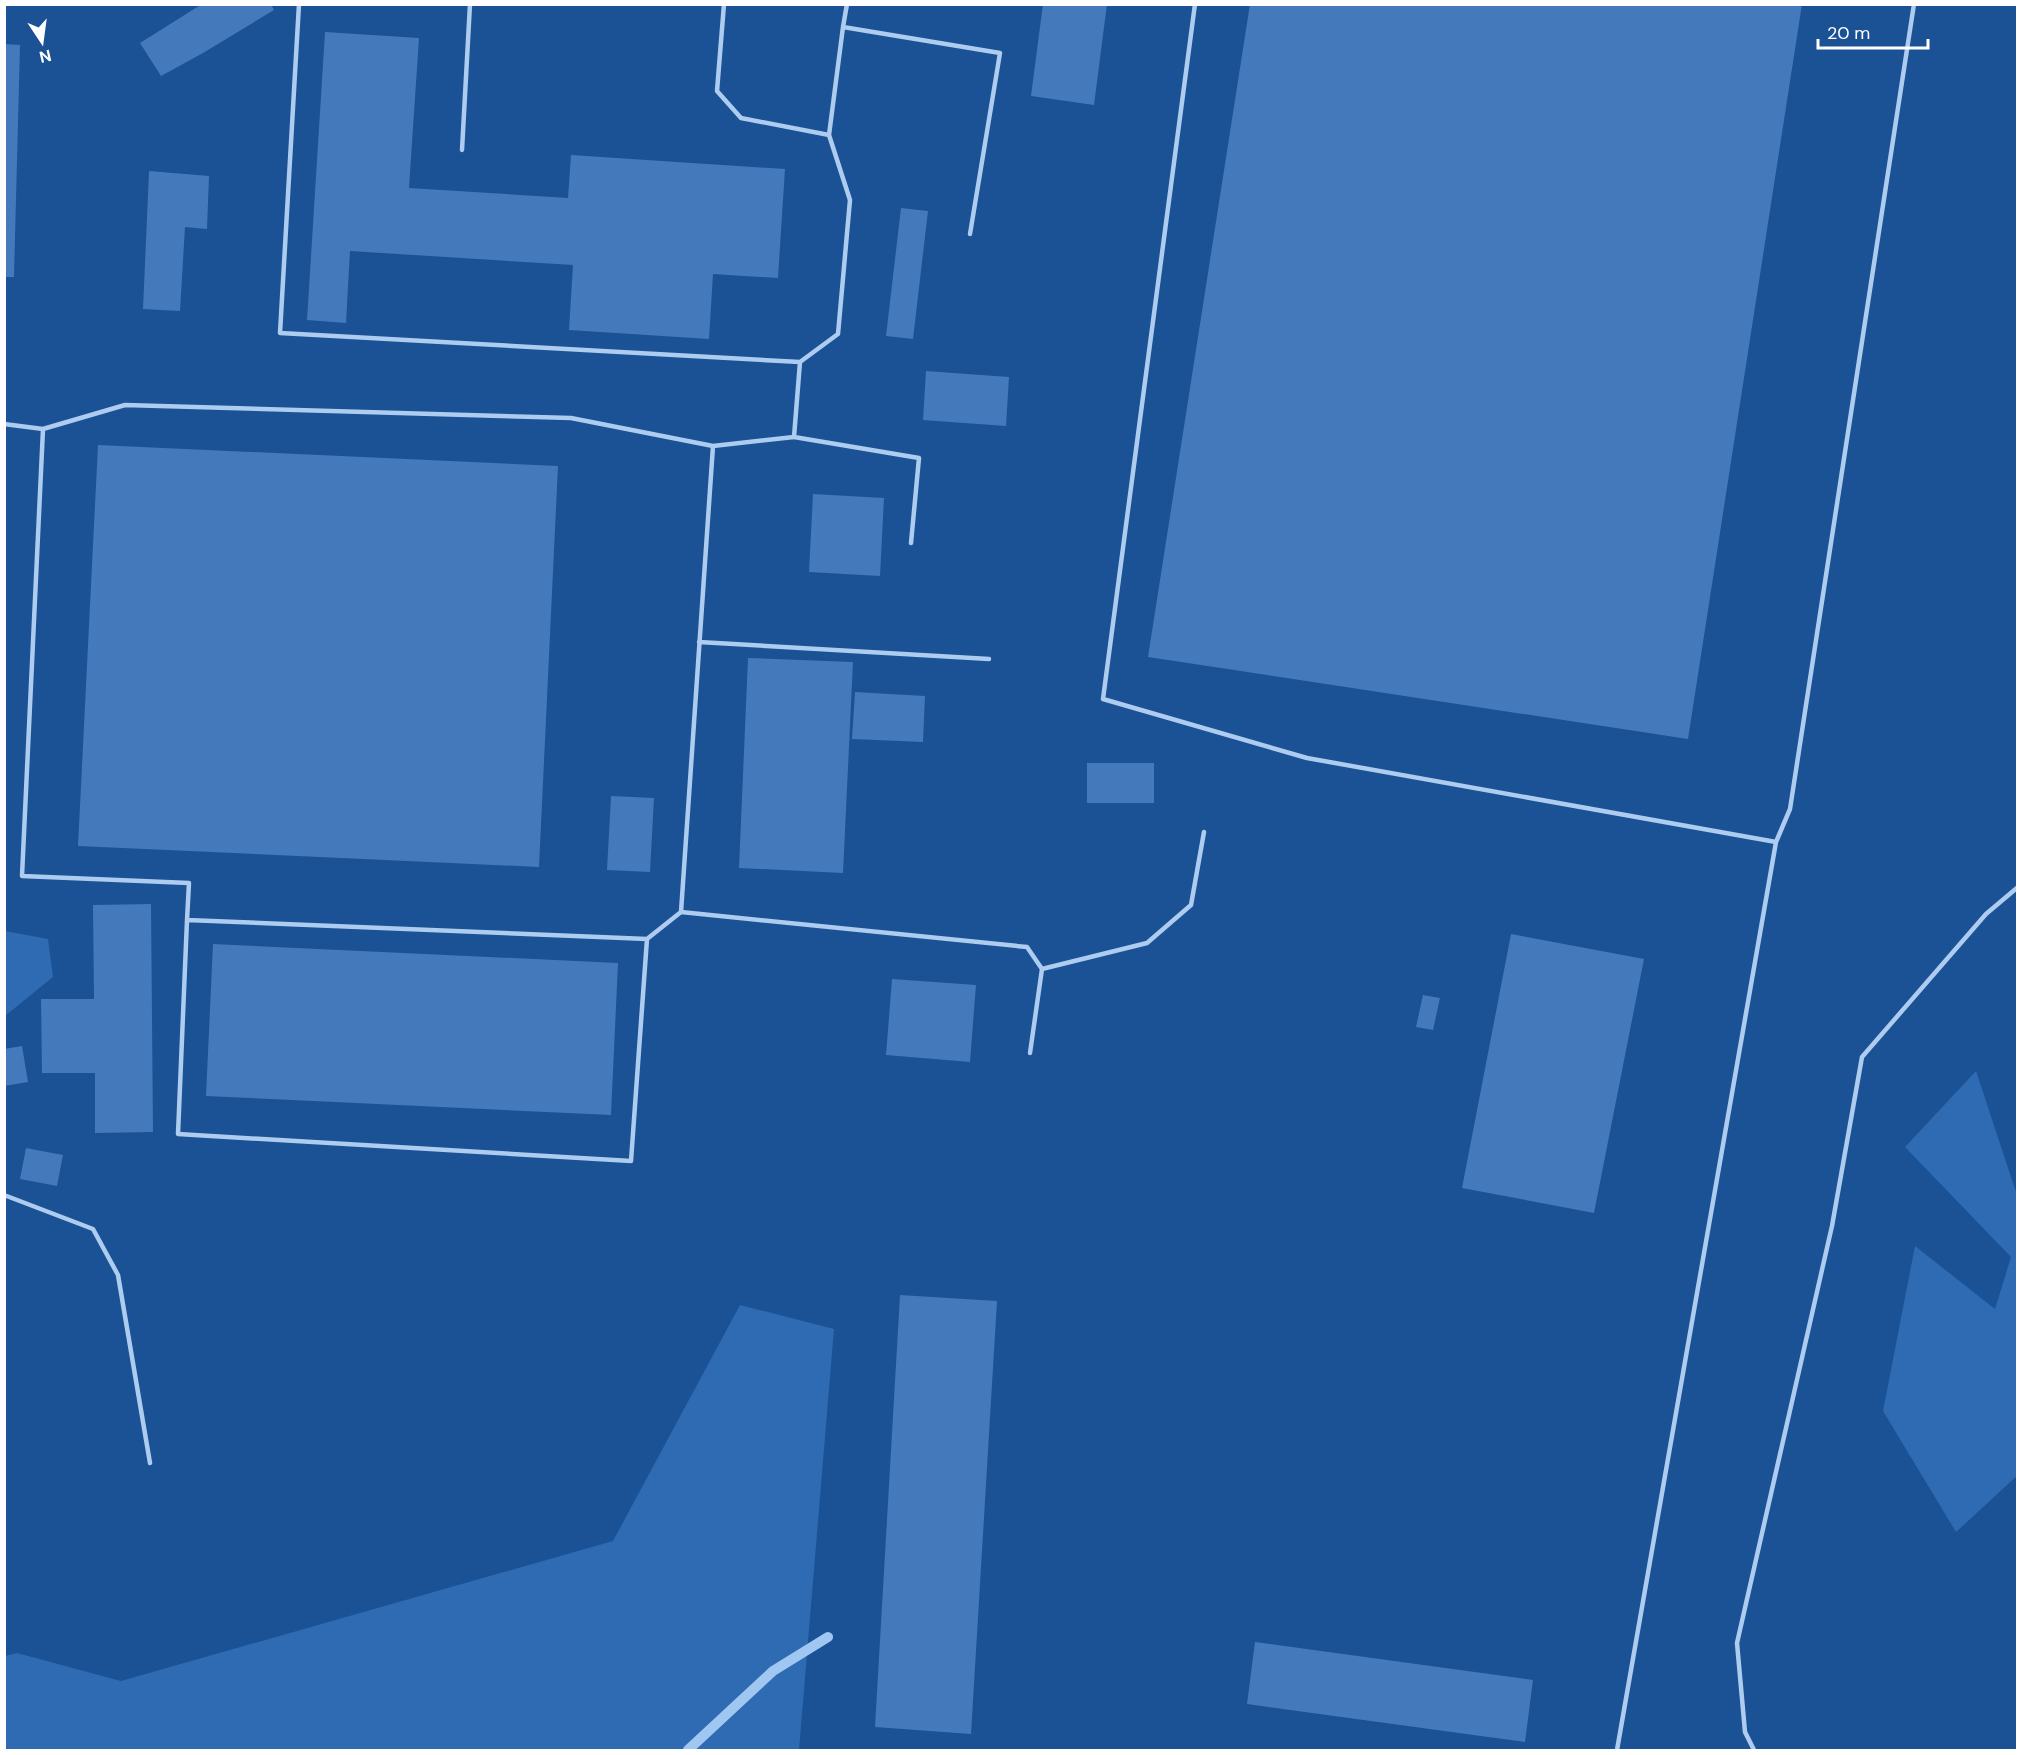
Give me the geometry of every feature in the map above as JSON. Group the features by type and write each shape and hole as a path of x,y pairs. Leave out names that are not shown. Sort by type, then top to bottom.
{"lane":[{"path":"299,4 280,333 800,362 838,334 850,200 829,135 846,4"},
{"path":"462,150 470,4"},
{"path":"724,4 717,91 741,118 829,135"},
{"path":"1195,4 1103,699 1307,758 1776,843"},
{"path":"1617,1750 1776,843 1790,809 1914,4"},
{"path":"843,27 1000,53 970,234"},
{"path":"794,437 800,362"},
{"path":"4,424 43,429 125,405 571,418 713,446 794,437 919,458 911,543"},
{"path":"43,429 22,876 189,883 178,1134 632,1161 647,939"},
{"path":"681,912 713,446"},
{"path":"699,642 989,659"},
{"path":"1042,969 1147,943 1165,928 1191,905 1204,832"},
{"path":"1754,1750 1745,1732 1737,1643 1832,1226 1862,1057 1986,914 2018,887"},
{"path":"187,920 647,939 681,912 1027,947 1042,969 1030,1053"},
{"path":"4,1195 93,1229 118,1275 150,1463"}],"shaded area":[{"path":"5,931 48,939 53,977 5,1016"},
{"path":"1976,1071 2017,1195 2018,1475 1956,1532 1883,1411 1915,1246 1995,1309 2011,1257 1905,1147"},
{"path":"740,1305 834,1329 799,1750 5,1750 5,1656 17,1653 121,1681 613,1541"}],"building":[{"path":"202,4 271,4 274,10 161,76 140,43"},
{"path":"1043,4 1107,4 1094,105 1031,96"},
{"path":"1250,4 1802,4 1688,739 1148,657"},
{"path":"325,32 419,38 409,188 568,198 571,155 785,169 778,278 713,274 709,339 569,330 573,265 350,251 346,323 307,320"},
{"path":"4,44 20,45 14,277 4,277"},
{"path":"149,171 209,176 207,229 185,227 180,311 143,309"},
{"path":"901,208 928,211 913,339 886,336"},
{"path":"926,371 1009,377 1006,426 923,420"},
{"path":"98,445 558,466 539,867 78,846"},
{"path":"813,494 884,498 880,576 809,572"},
{"path":"748,658 853,662 843,873 739,868"},
{"path":"855,692 925,696 923,742 852,739"},
{"path":"1087,763 1154,763 1154,803 1087,803"},
{"path":"611,796 654,798 650,872 607,870"},
{"path":"151,904 153,1132 95,1133 95,1073 42,1073 41,999 94,999 93,905"},
{"path":"1511,934 1644,959 1594,1213 1462,1188"},
{"path":"213,944 618,963 611,1115 206,1096"},
{"path":"892,979 976,985 970,1062 886,1055"},
{"path":"1423,995 1440,998 1433,1030 1416,1027"},
{"path":"22,1046 28,1082 4,1086 4,1049"},
{"path":"26,1148 63,1155 57,1186 20,1179"},
{"path":"900,1295 997,1301 971,1734 875,1727"},
{"path":"1255,1642 1533,1680 1525,1742 1247,1704"}],"waterway":[{"path":"688,1750 773,1671 828,1637"}]}
